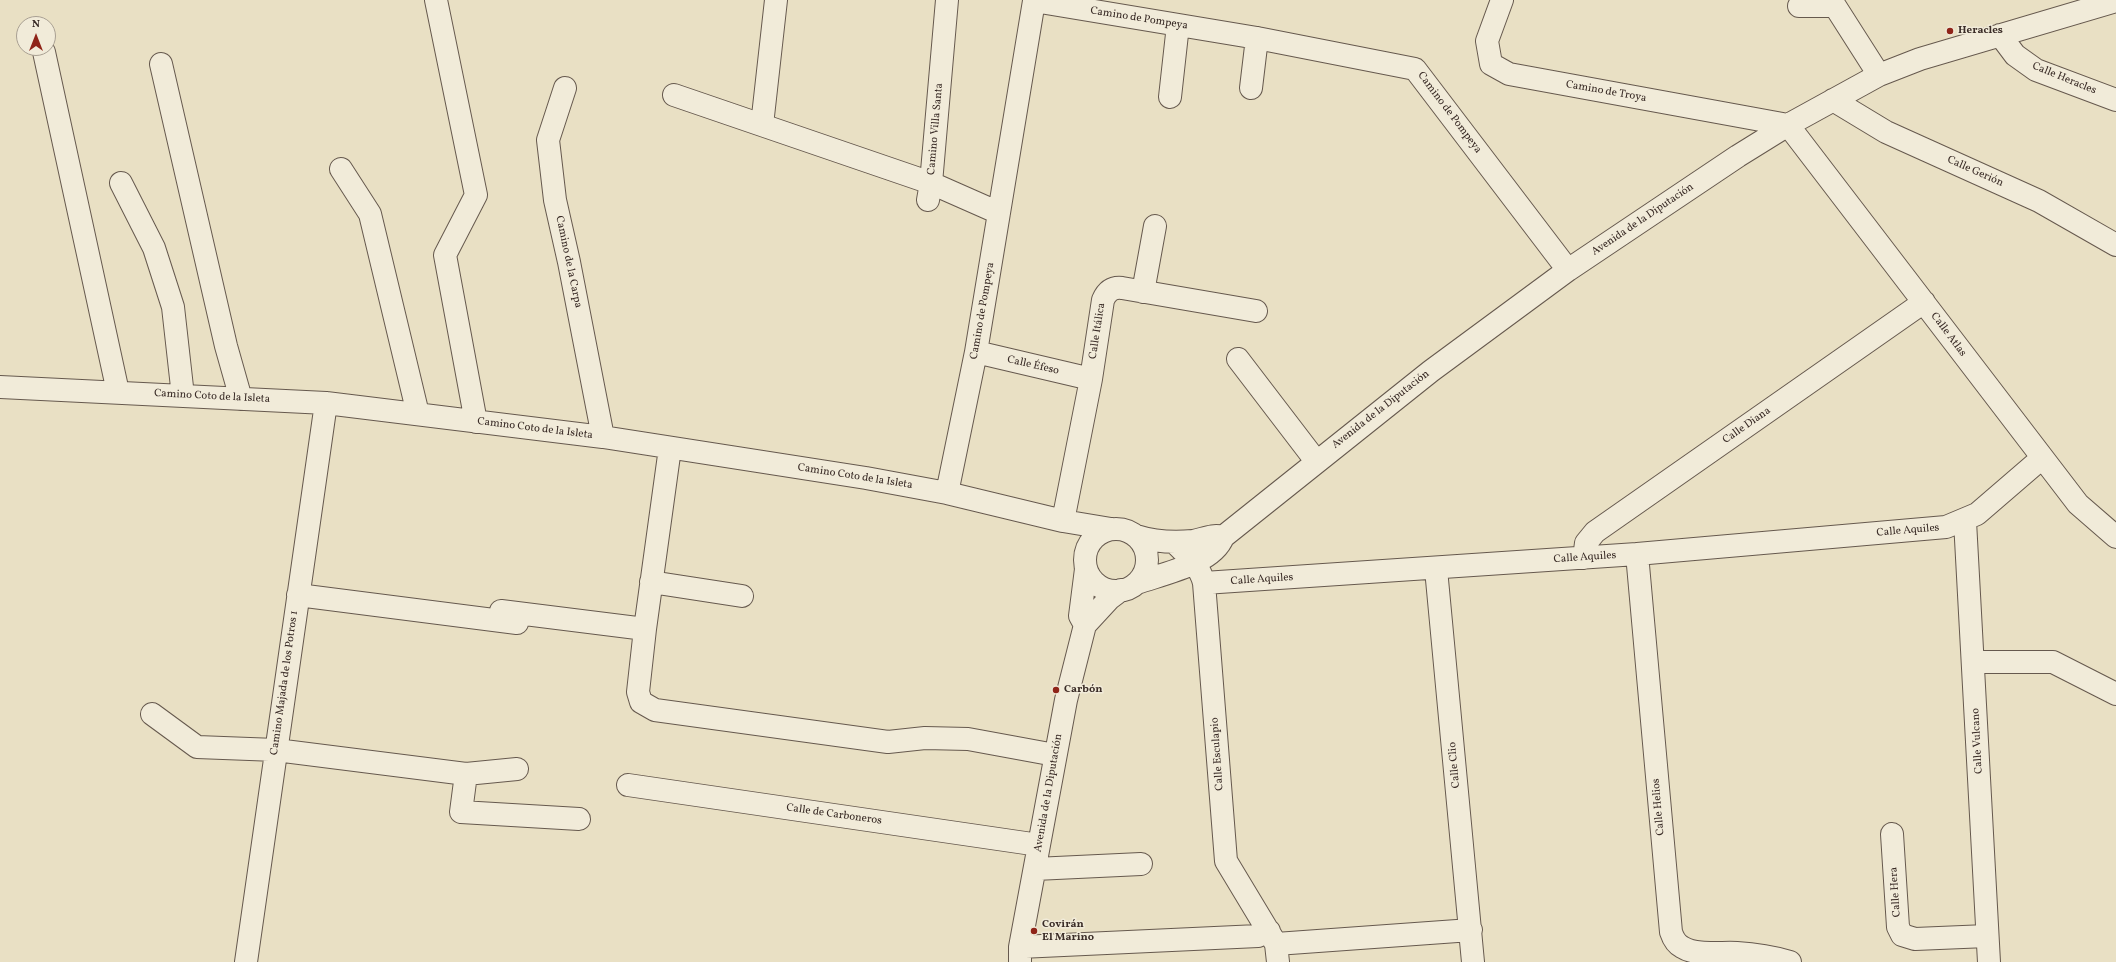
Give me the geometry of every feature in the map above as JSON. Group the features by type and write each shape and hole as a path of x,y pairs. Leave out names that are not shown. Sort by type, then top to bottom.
{"street":[{"path":"436,0 476,195 445,255 476,422"},
{"path":"762,125 776,0"},
{"name":"Camino Villa Santa","path":"947,0 930,192 999,213"},
{"name":"Camino de Troya","path":"1502,0 1487,41 1491,64 1509,74 1788,125"},
{"name":"Camino de Pompeya","path":"947,493 976,352 1034,2 1257,38 1415,69 1568,270"},
{"name":"Avenida de la Diputación","path":"1020,954 1066,700 1085,625 1109,599 1129,587 1194,563 1220,545 1223,537 1316,461 1431,371 1568,270 1738,156 1788,125 1879,75 1920,59 2116,2"},
{"path":"1799,6 1835,6 1879,75"},
{"path":"1170,97 1178,25"},
{"name":"Calle Heracles","path":"2000,35 2015,56 2036,70 2116,100"},
{"path":"1251,88 1257,38"},
{"path":"45,56 118,392"},
{"path":"161,64 224,338 240,399"},
{"name":"Camino de la Carpa","path":"565,88 548,140 555,200 570,262 603,437"},
{"path":"674,95 762,125 930,192"},
{"name":"Calle Gerión","path":"1833,100 1886,132 2039,201 2116,245"},
{"name":"Calle Atlas","path":"1788,125 2078,504 2116,536"},
{"path":"342,169 370,214 418,414"},
{"path":"121,183 154,248 173,307 183,396"},
{"path":"1143,292 1155,226"},
{"name":"Calle Itálica","path":"1063,521 1091,379 1105,295 1112,289 1117,288 1256,311"},
{"name":"Calle Diana","path":"1584,558 1586,542 1595,532 1924,302"},
{"name":"Calle Éfeso","path":"976,352 1091,379"},
{"path":"1238,359 1316,461"},
{"name":"Camino Coto de la Isleta","path":"0,386 326,403 603,437 866,478 947,493 1063,521 1111,529"},
{"name":"Camino Majada de los Potros 1","path":"246,962 326,403"},
{"path":"670,448 645,629 638,692 641,702 650,709 888,742 925,738 968,739 1055,755"},
{"name":"Calle Aquiles","path":"1204,583 1436,569 1584,558 1946,527 1965,521 1977,514 2042,458"},
{"path":"1063,521 1077,541 1085,564 1096,584 1112,591 1129,587 1144,572 1147,559 1142,543 1136,536"},
{"name":"Calle Vulcano","path":"1965,521 1989,962"},
{"path":"1085,564 1089,543 1103,532 1111,529 1128,531 1136,536 1155,542 1194,541 1215,535 1223,537"},
{"name":"Calle Esculapio","path":"1174,542 1194,563 1202,574 1204,583 1226,861 1275,946"},
{"name":"Calle Helios","path":"1636,554 1671,932 1675,941 1681,947 1689,951 1740,953 1774,957 1790,962"},
{"name":"Avenida de la Diputación","path":"1085,564 1080,616 1085,625"},
{"name":"Calle Clio","path":"1436,569 1474,962"},
{"path":"651,582 742,596"},
{"path":"298,595 517,623"},
{"path":"431,602 645,629"},
{"path":"1973,662 2053,662 2116,694"},
{"path":"152,714 197,747 276,750 466,774 517,769"},
{"path":"466,774 461,812 579,819"},
{"name":"Calle de Carboneros","path":"628,785 1039,845"},
{"name":"Calle Hera","path":"1892,834 1898,926 1902,935 1915,939 1987,936"},
{"path":"1035,869 1141,864"},
{"path":"1020,954 1258,936 1275,946 1471,930"}],"place":[{"name":"Heracles","path":"1950,31"},
{"name":"Carbón","path":"1056,690"},
{"name":"Covirán El Marino","path":"1034,931"}]}
